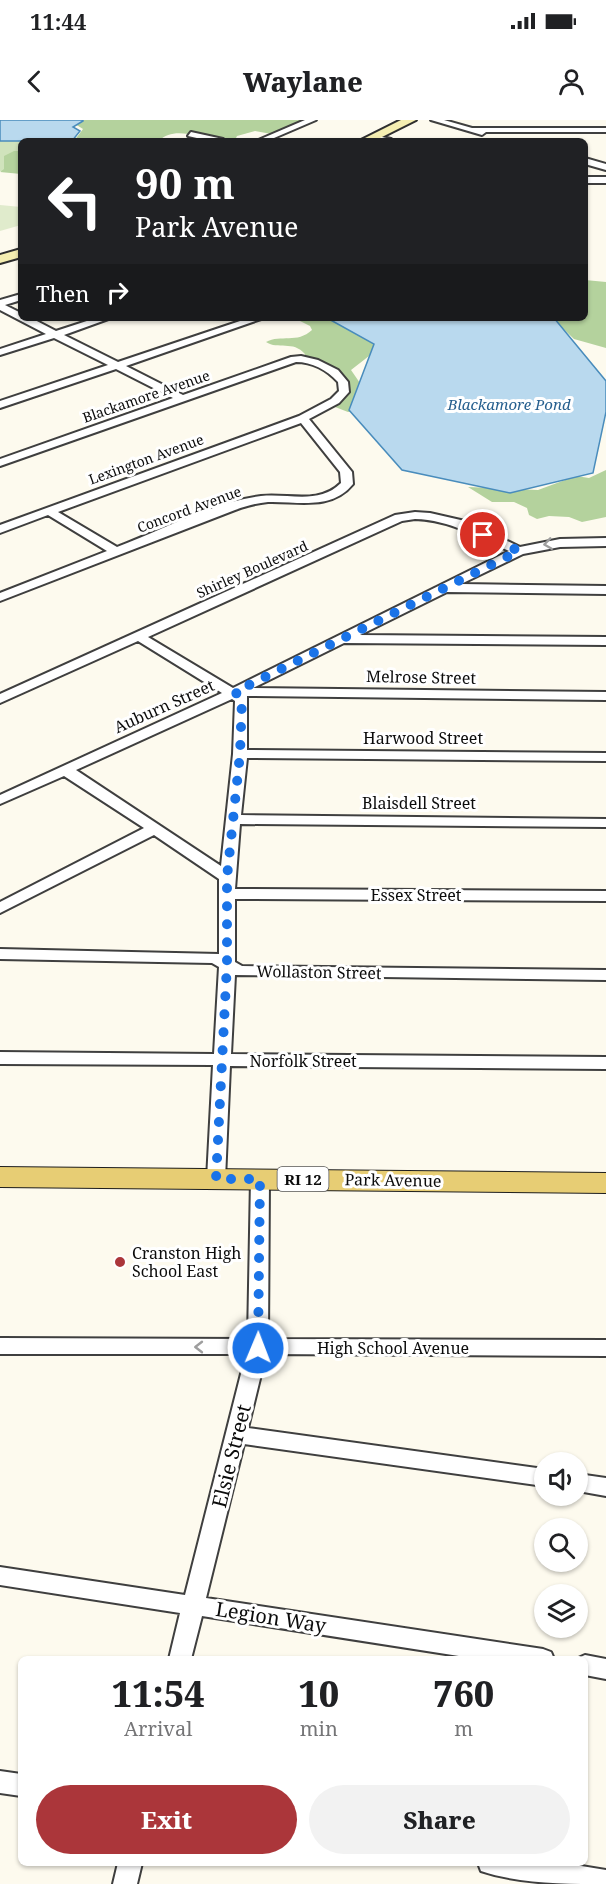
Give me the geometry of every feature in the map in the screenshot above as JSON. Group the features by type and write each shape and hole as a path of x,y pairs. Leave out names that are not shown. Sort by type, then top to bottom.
{"main road":[{"name":"Park Avenue","path":"0,1177 606,1183"}],"street":[{"path":"267,138 312,120"},
{"path":"371,138 410,120"},
{"path":"435,120 501,138"},
{"path":"472,130 606,130"},
{"path":"191,134 208,138"},
{"path":"588,155 596,155"},
{"path":"588,162 606,167"},
{"path":"588,180 606,180"},
{"path":"1,259 18,254"},
{"path":"0,305 18,298"},
{"path":"0,305 18,315"},
{"path":"30,321 182,399"},
{"path":"0,352 96,321"},
{"path":"0,405 250,321"},
{"name":"Blackamore Avenue","path":"0,463 302,358"},
{"name":"Lexington Avenue","path":"0,529 303,418 335,401 344,392 340,376 302,358"},
{"name":"Concord Avenue","path":"0,597 247,502 273,499 318,499 340,491 347,484 346,472 303,418"},
{"path":"49,511 117,552"},
{"name":"Shirley Boulevard","path":"0,699 399,518 413,514 440,516 519,551"},
{"name":"Auburn Street","path":"0,800 235,692 519,551 560,543 606,542"},
{"path":"444,588 606,590"},
{"path":"140,637 235,692 242,699 240,754 227,886 227,964 216,1179"},
{"path":"339,639 606,641"},
{"name":"Melrose Street","path":"235,692 606,696"},
{"name":"Harwood Street","path":"240,754 606,757"},
{"path":"64,769 154,829 227,886"},
{"name":"Blaisdell Street","path":"232,819 606,823"},
{"path":"0,908 154,829"},
{"name":"Essex Street","path":"227,886 606,896"},
{"name":"Wollaston Street","path":"0,954 214,958 239,971 606,975"},
{"name":"Norfolk Street","path":"0,1058 606,1063"},
{"name":"Elsie Street","path":"181,1656 258,1348 260,1179"},
{"name":"High School Avenue","path":"0,1346 606,1348"},
{"path":"236,1436 534,1477"},
{"path":"588,1484 606,1487"},
{"name":"Legion Way","path":"0,1576 524,1656"},
{"path":"588,1666 606,1669"},
{"path":"0,1782 18,1785"},
{"path":"125,1884 129,1866"},
{"path":"508,1866 606,1882"}],"green space":[{"path":"84,120 311,120 277,135 255,131 236,138 208,138 178,133 164,138 76,138 83,129 75,124"},
{"path":"18,140 18,171 0,171 0,141"},
{"path":"18,151 18,174 0,172 4,169 4,156"},
{"path":"0,205 18,207 18,226 0,231"},
{"path":"588,280 606,282 606,348 574,339 555,321 588,321"},
{"path":"300,321 338,321 376,346 369,356 351,370 362,386 359,411 348,412 330,405 337,401 342,386 325,369 304,359 305,354 296,347 266,342 301,337 312,330 310,326"},
{"path":"606,470 606,517 582,522 569,517 549,516 537,519 529,515 527,508 514,502 492,502 468,487 538,490 576,476 589,478"}],"water":[{"path":"0,120 83,120 73,127 80,131 74,138 18,138 18,141 0,141"},
{"name":"Blackamore Pond","path":"332,321 556,321 606,381 606,412 593,473 510,493 402,470 349,410 374,344"}],"place":[{"name":"Cranston High School East","path":"120,1262"}],"route":[{"path":"258,1348 260,1179 216,1179 227,964 227,877 240,754 242,699 235,692 519,551 483,535"}]}
